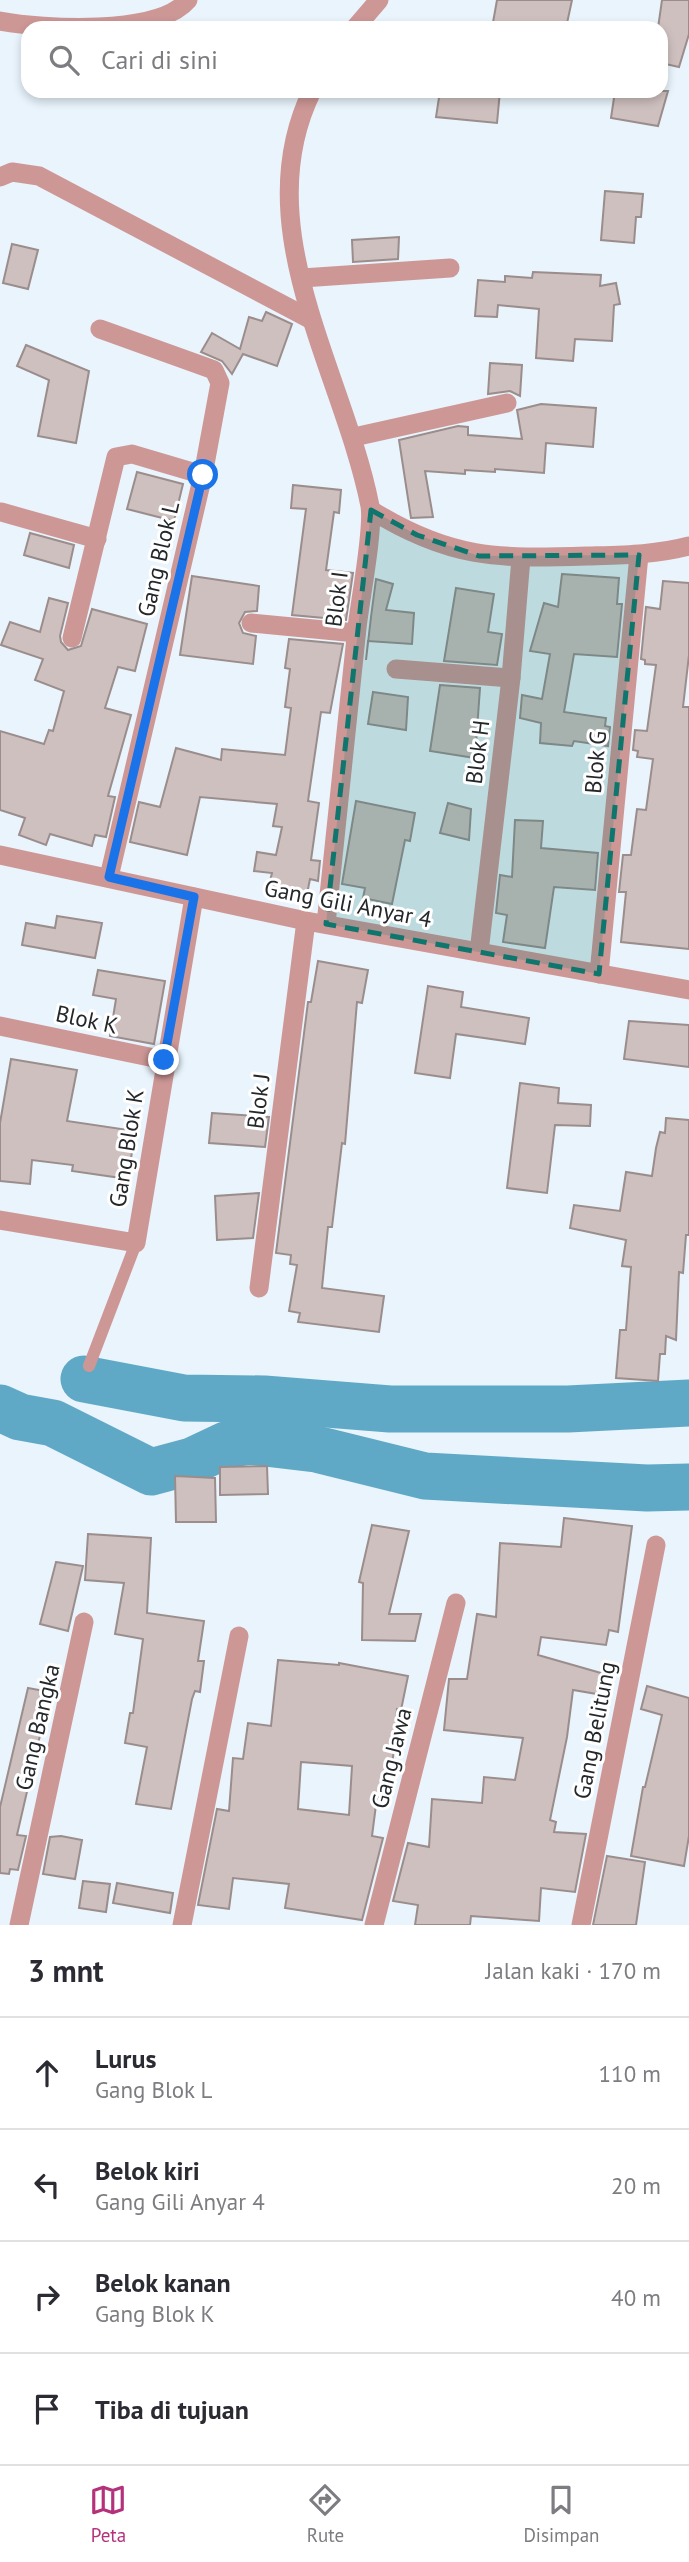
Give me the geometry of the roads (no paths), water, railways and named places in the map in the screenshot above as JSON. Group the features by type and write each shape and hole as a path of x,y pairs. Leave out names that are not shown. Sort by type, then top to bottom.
{"street":[{"path":"136,21 164,16 188,0"},
{"path":"361,21 379,0"},
{"path":"0,21 21,23"},
{"name":"Blok I","path":"308,98 291,158 288,191 310,319 354,437 371,510 316,922"},
{"path":"0,177 12,172 40,176 310,319"},
{"path":"302,278 450,268"},
{"name":"Gang Blok L","path":"100,329 214,370 218,376 219,395 203,475 109,877"},
{"path":"354,437 507,403"},
{"path":"72,638 116,457 132,454 203,475"},
{"path":"371,510 416,535 479,555 521,558 639,555 689,546"},
{"path":"1,512 97,540"},
{"name":"Blok G","path":"599,974 639,555"},
{"name":"Blok H","path":"479,952 511,678 521,558"},
{"path":"251,623 356,634"},
{"path":"396,669 511,678"},
{"name":"Gang Gili Anyar 4","path":"0,855 316,922 689,990"},
{"name":"Gang Blok K","path":"136,1243 164,1060 194,897"},
{"name":"Blok J","path":"259,1288 316,922"},
{"name":"Blok K","path":"0,1026 164,1060"},
{"path":"0,1220 136,1243"},
{"name":"Gang Belitung","path":"581,1925 656,1545"},
{"name":"Gang Jawa","path":"374,1925 456,1603"},
{"name":"Gang Bangka","path":"19,1925 84,1622"},
{"path":"182,1925 239,1636"}],"lane":[{"path":"89,1366 136,1243"}],"waterway":[{"path":"84,1379 184,1398 264,1399 390,1409 568,1409 689,1403"},
{"path":"0,1408 20,1417 53,1423 151,1472 192,1461 226,1445 249,1441 316,1449 425,1476 647,1488 689,1487"}]}
